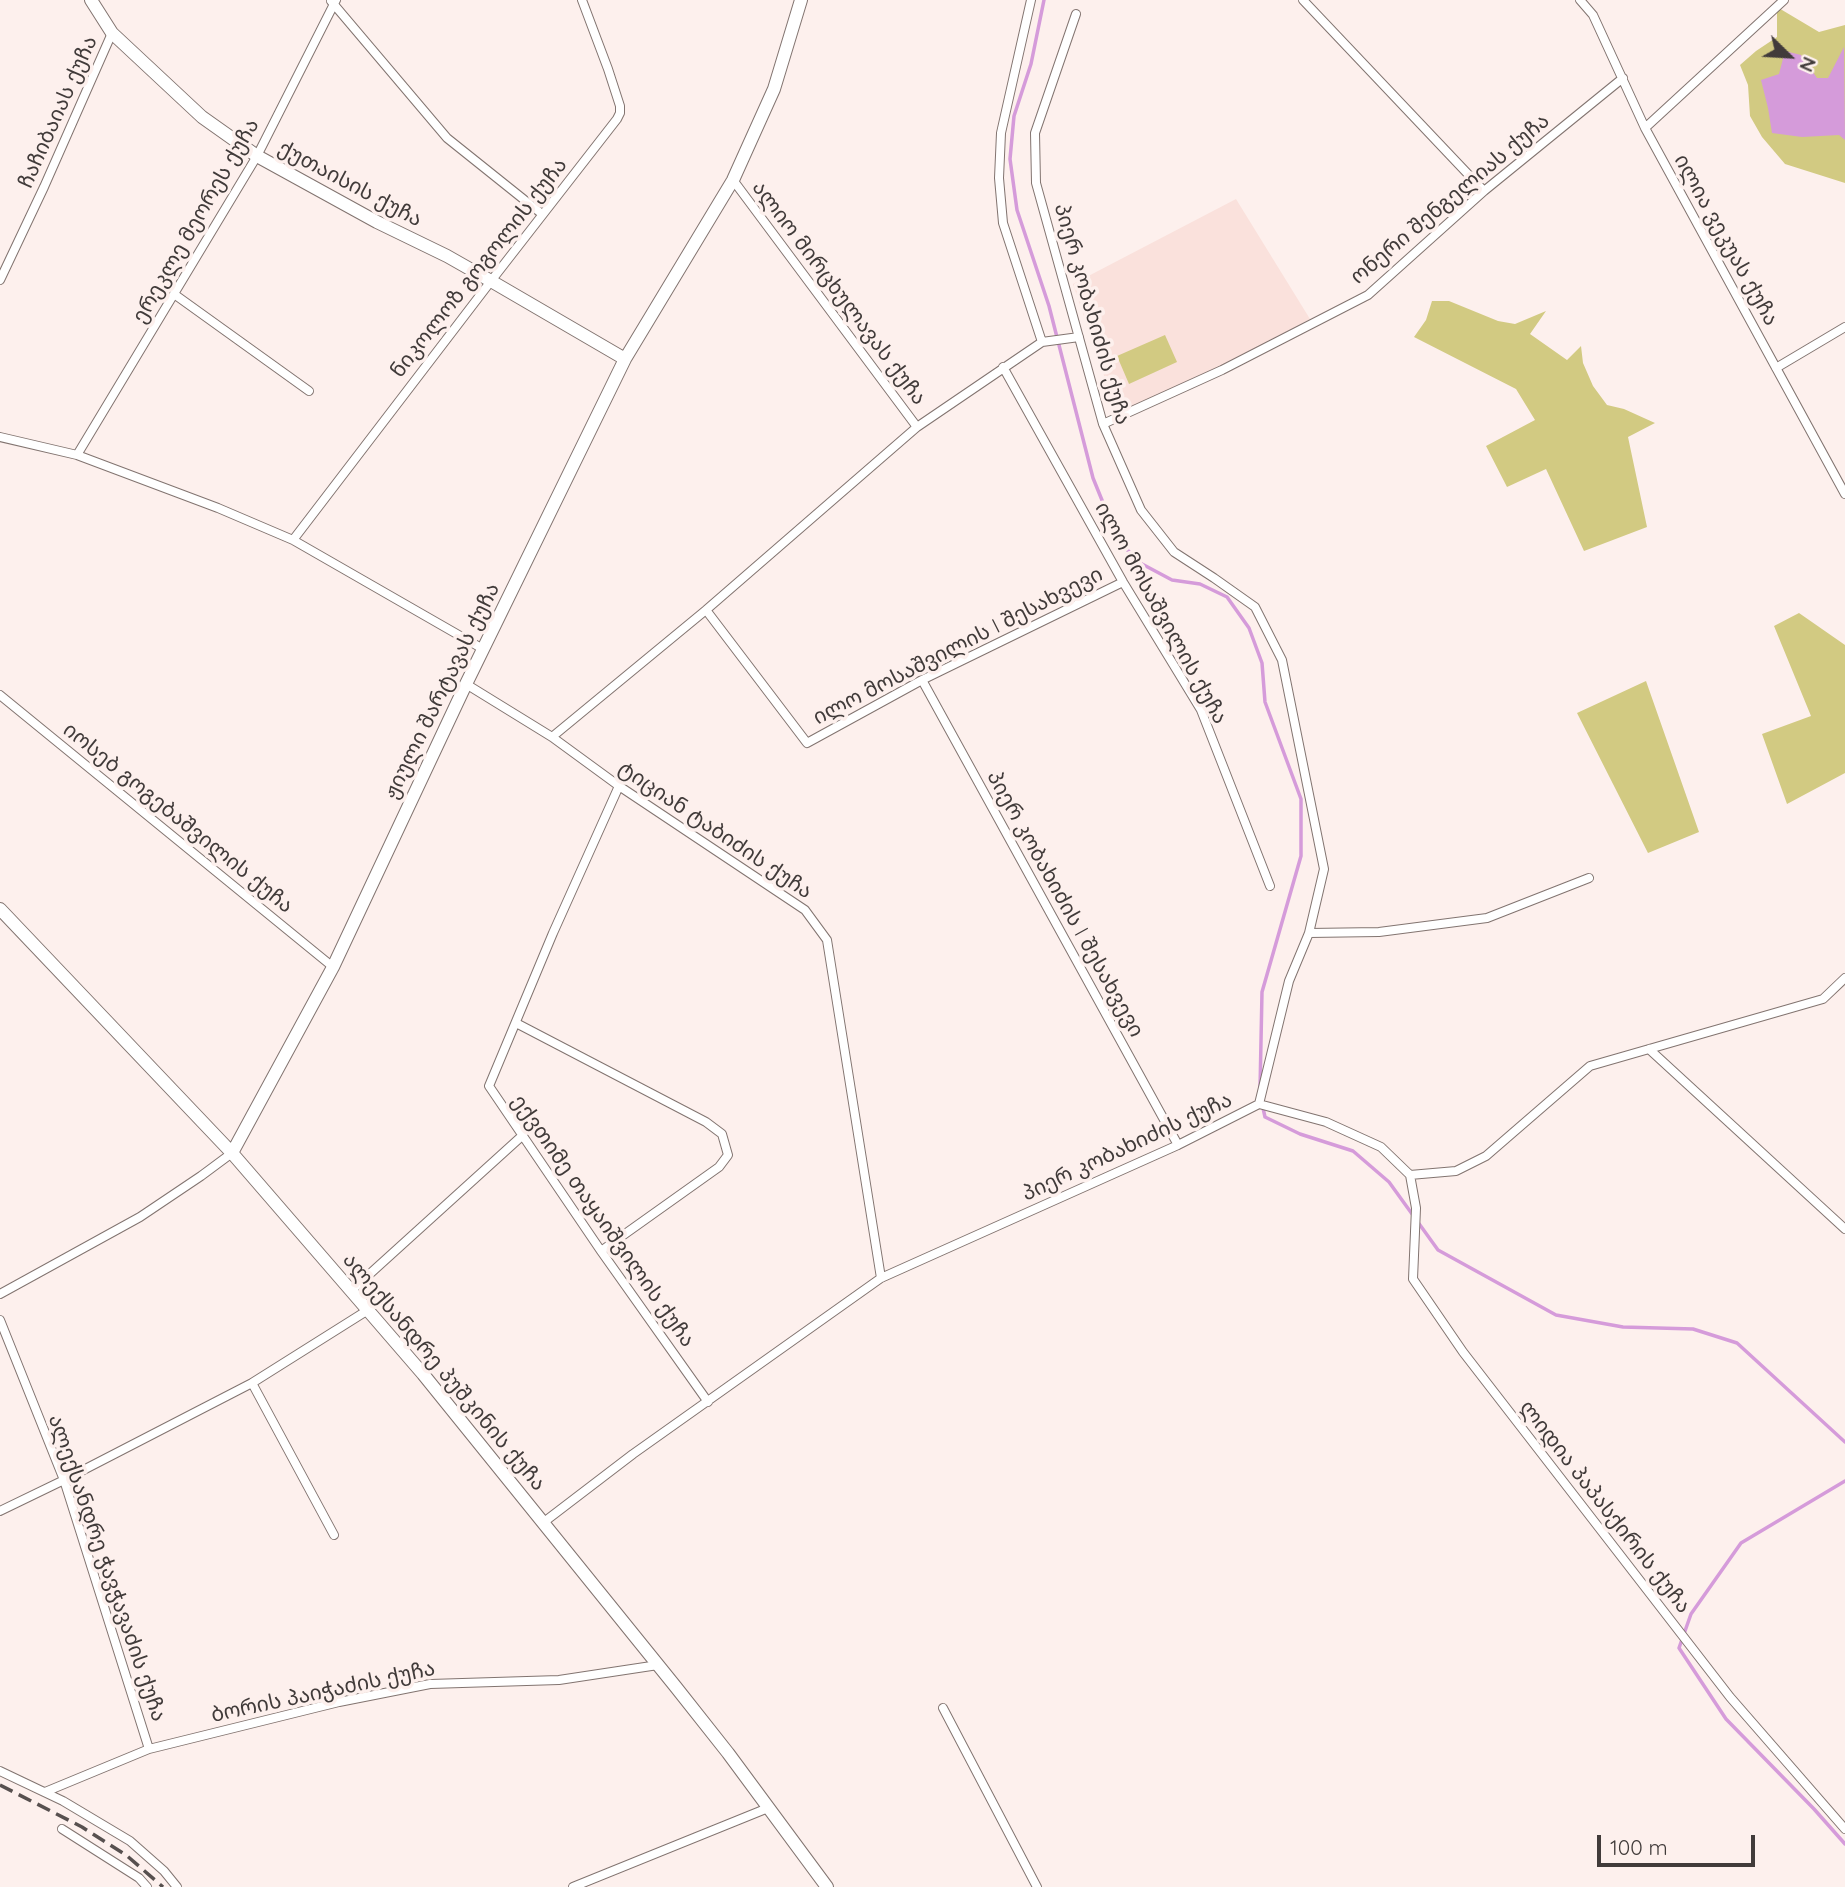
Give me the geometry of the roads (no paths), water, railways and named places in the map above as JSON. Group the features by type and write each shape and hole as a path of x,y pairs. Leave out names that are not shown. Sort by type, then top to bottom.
{"street":[{"name":"ქუთაისის ქუჩა","path":"91,0 112,33 202,117 257,156 377,222 447,256 625,359"},
{"name":"ნიკოლოზ გოგოლის ქუჩა","path":"293,540 617,119 620,113 608,69 582,0"},
{"name":"ჟიული შარტავას ქუჩა","path":"0,1294 140,1217 232,1153 333,967 466,684 625,359 733,180 774,89 801,0"},
{"path":"1031,0 1001,133 999,178 1003,223 1044,341"},
{"path":"1303,0 1484,191"},
{"name":"ილია ვეკუას ქუჩა","path":"1580,0 1593,15 1645,128 1845,494"},
{"path":"1645,128 1784,0"},
{"path":"333,1 447,138 542,214"},
{"name":"ერეკლე მეორეს ქუჩა","path":"77,455 257,156 333,1"},
{"name":"პიერ კობახიძის ქუჩა","path":"544,1522 633,1454 881,1278 1178,1145 1259,1104 1289,981 1309,933 1324,869 1282,660 1255,607 1174,552 1141,510 1103,424 1036,183 1035,133 1076,14"},
{"name":"ჩაჩიბაიას ქუჩა","path":"0,280 112,33"},
{"name":"ონერი შენგელიას ქუჩა","path":"1103,424 1222,370 1368,295 1484,191 1623,78"},
{"name":"ალიო მირცხულავას ქუჩა","path":"733,180 917,427"},
{"path":"174,294 309,391"},
{"path":"1776,368 1845,327"},
{"path":"552,737 706,610 917,427 1044,341 1079,337"},
{"name":"ილო მოსაშვილის ქუჩა","path":"1003,367 1123,582 1201,710 1270,886"},
{"path":"0,437 77,455 218,508 293,540 483,649"},
{"name":"ილო მოსაშვილის I შესახვევი","path":"706,610 807,743 922,680 1123,582"},
{"name":"პიერ კობახიძის I შესახვევი","path":"922,680 1178,1145"},
{"name":"ტიციან ტაბიძის ქუჩა","path":"466,684 552,737 805,910 827,940 881,1278"},
{"name":"იოსებ გოგებაშვილის ქუჩა","path":"0,695 333,967"},
{"name":"ექვთიმე თაყაიშვილის ქუჩა","path":"620,786 489,1086 708,1402"},
{"path":"1309,933 1379,932 1487,918 1589,878"},
{"name":"ალექსანდრე პუშკინის ქუჩა","path":"0,909 232,1153 423,1374 728,1754 825,1886"},
{"path":"1259,1104 1326,1122 1381,1147 1410,1175 1456,1171 1486,1156 1590,1066 1823,999 1845,978"},
{"path":"516,1023 706,1122 722,1134 728,1155 719,1167 601,1251"},
{"path":"1649,1049 1845,1229"},
{"path":"352,1290 523,1135"},
{"name":"ლიდია პაპასქირის ქუჩა","path":"1410,1175 1416,1208 1413,1279 1463,1352 1730,1697 1845,1829"},
{"path":"0,1511 252,1383 368,1310"},
{"name":"ალექსანდრე ჭავჭავაძის ქუჩა","path":"0,1320 64,1480 149,1749"},
{"path":"252,1383 334,1535"},
{"name":"ბორის პაიჭაძის ქუჩა","path":"45,1792 149,1749 339,1702 430,1684 559,1681 658,1665"},
{"path":"943,1708 1037,1887"},
{"path":"0,1771 45,1792 130,1841 164,1871 177,1887"},
{"path":"573,1887 768,1808"},
{"path":"62,1829 139,1878 147,1887"}],"waterway":[{"path":"1044,0 1031,64 1014,116 1010,159 1017,210 1049,306 1093,478 1119,542 1142,564 1172,580 1200,584 1227,597 1249,628 1262,663 1265,702 1301,799 1301,856 1262,992 1260,1090"},
{"path":"1263,1108 1265,1117 1300,1134 1353,1151 1389,1182 1438,1250 1556,1315 1623,1327 1693,1329 1737,1343 1845,1442"},
{"path":"1845,1481 1741,1543 1691,1614 1679,1648 1726,1719 1845,1844"}],"railway":[{"path":"0,1785 82,1827 126,1855 163,1887"}]}
